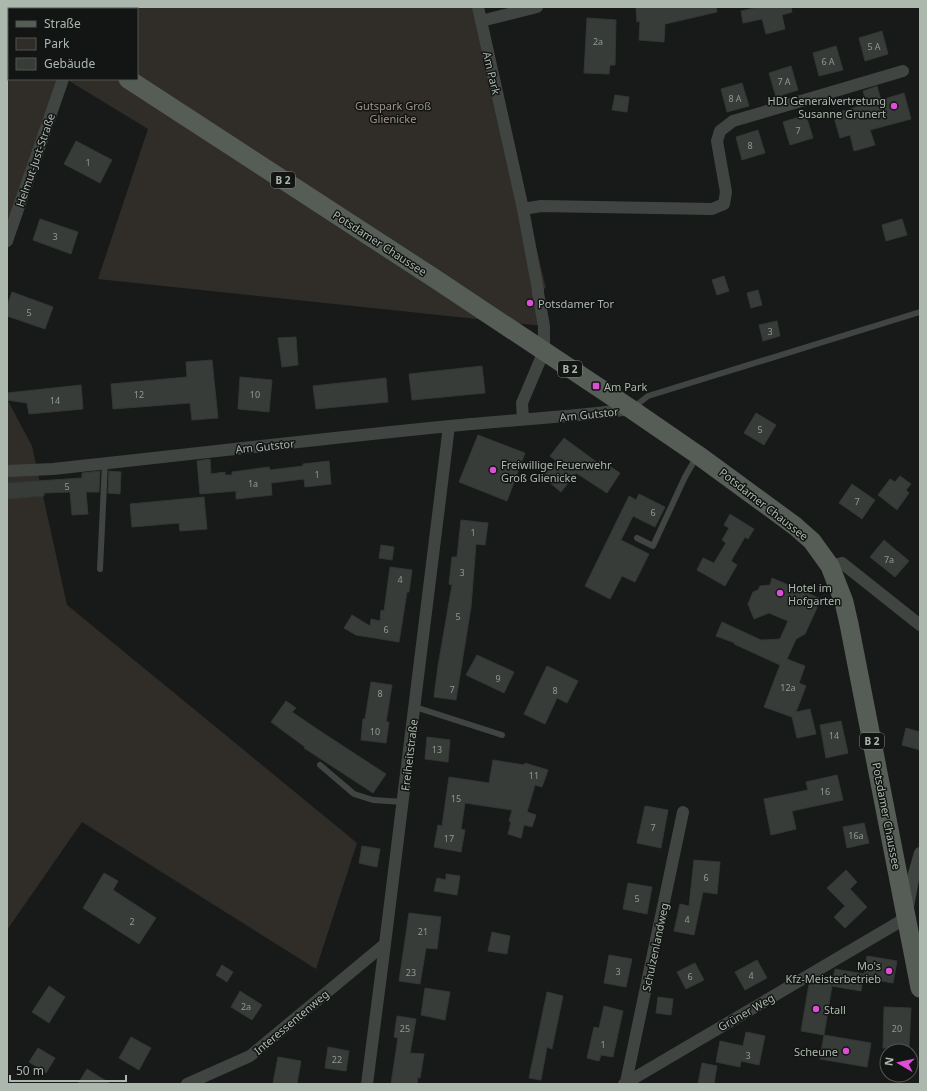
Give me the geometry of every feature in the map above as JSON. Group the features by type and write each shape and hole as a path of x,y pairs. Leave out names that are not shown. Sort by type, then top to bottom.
{"main road":[{"name":"Potsdamer Chaussee","path":"130,80 544,351 698,454 795,526 812,541 830,566 844,602 850,624 906,918 918,965 920,988"}],"street":[{"name":"Am Park","path":"478,7 523,209 544,326 544,351"},
{"path":"480,21 537,7"},
{"path":"523,209 541,206 712,209 724,204 726,192 717,141 720,131 733,121 903,71"},
{"name":"Helmut-Just-Straße","path":"7,241 63,80"},
{"path":"524,419 522,402 544,351"},
{"name":"Am Gutstor","path":"7,471 53,469 449,426 524,419 580,416 631,409"},
{"name":"Freiheitstraße","path":"367,1084 449,426"},
{"path":"830,566 842,563 920,624"},
{"name":"Schulzenlandweg","path":"625,1083 683,812"},
{"path":"906,918 914,874 920,853"},
{"name":"Grüner Weg","path":"625,1083 906,918"},
{"name":"Interessentenweg","path":"187,1084 250,1056 385,944"}],"lane":[{"path":"631,409 648,396 920,312"},
{"path":"636,538 653,546 685,477 698,454"},
{"path":"100,569 105,463"},
{"path":"415,707 502,735"},
{"path":"320,765 354,794 373,800 403,802"}],"green space":[{"name":"Gutspark Groß Glienicke","path":"7,7 478,7 546,288 538,290 544,326 98,279 148,129 68,80 138,80 138,8 8,8 8,80 63,80 7,233"},
{"path":"7,399 32,446 67,605 357,843 316,969 82,822 7,930"}],"building":[{"path":"636,7 716,7 717,12 665,24 664,42 639,40 640,21 637,22"},
{"path":"759,7 791,7 792,12 782,15 785,29 766,34 762,19 743,23 741,11"},
{"path":"587,18 616,20 615,65 610,65 609,74 584,73"},
{"path":"882,31 888,54 865,61 859,38"},
{"path":"836,46 843,70 819,76 813,53"},
{"path":"791,66 798,90 776,97 769,73"},
{"path":"742,83 749,106 727,112 721,89"},
{"path":"877,86 881,100 904,93 911,119 870,130 875,145 854,151 850,135 840,138 833,114 867,104 863,91"},
{"path":"615,95 629,97 627,112 612,110"},
{"path":"806,115 813,138 790,145 783,122"},
{"path":"758,130 765,153 742,160 736,137"},
{"path":"76,141 112,160 100,183 64,164"},
{"path":"40,219 78,232 71,254 33,240"},
{"path":"902,219 907,235 886,241 882,225"},
{"path":"724,276 729,291 717,295 712,280"},
{"path":"758,290 762,305 751,308 747,293"},
{"path":"12,292 53,307 45,329 7,316 7,306"},
{"path":"777,321 780,336 763,341 759,325"},
{"path":"296,337 298,365 282,367 278,338"},
{"path":"212,360 218,418 192,420 190,403 113,409 111,384 187,377 186,362"},
{"path":"482,366 485,393 412,400 409,374"},
{"path":"240,377 272,380 269,412 238,409"},
{"path":"386,378 388,402 316,409 313,386"},
{"path":"81,385 83,409 29,414 27,403 7,400 7,393"},
{"path":"756,413 776,425 764,445 744,433"},
{"path":"478,435 525,453 507,501 459,482"},
{"path":"564,438 598,463 600,460 620,473 607,493 576,473 561,492 543,477 556,461 550,456"},
{"path":"210,459 211,474 225,472 225,475 232,475 232,472 269,467 270,470 329,461 331,484 305,487 304,479 271,483 272,495 236,499 236,491 200,494 197,461"},
{"path":"100,471 99,492 86,492 88,514 72,515 70,492 44,493 44,496 7,499 7,483 82,478 82,473"},
{"path":"109,471 121,472 120,494 108,493"},
{"path":"900,476 911,484 906,490 909,493 897,510 878,495 890,479 895,482"},
{"path":"852,484 875,500 862,519 839,503"},
{"path":"639,494 665,507 655,527 633,516 621,540 649,554 635,582 622,576 610,599 585,586 629,496 636,500"},
{"path":"204,497 207,529 180,531 179,523 132,527 130,504"},
{"path":"730,514 754,529 748,539 745,537 731,561 737,565 725,586 697,570 703,558 714,563 726,543 722,540 729,528 724,525"},
{"path":"461,520 488,523 485,545 476,544 471,607 456,700 434,697 452,585 449,584 452,557 457,557"},
{"path":"884,540 909,561 895,577 870,557"},
{"path":"381,545 394,547 392,560 379,558"},
{"path":"390,567 412,570 399,642 356,635 344,628 352,615 370,626 371,619 380,621 381,610 384,611"},
{"path":"772,578 821,599 805,634 796,639 787,659 805,666 799,683 806,686 796,712 810,709 816,734 797,738 792,717 764,707 780,665 734,644 735,643 716,636 722,622 761,640 780,639 788,621 769,613 754,619 748,604 753,592 758,590 760,586 770,585"},
{"path":"477,655 514,672 504,693 466,675"},
{"path":"547,666 578,681 567,703 557,698 545,724 524,714"},
{"path":"371,682 392,685 386,722 389,722 386,743 361,740 363,719 365,719"},
{"path":"286,701 296,708 292,712 386,774 373,793 304,748 305,747 271,722"},
{"path":"841,721 848,753 826,758 820,725"},
{"path":"906,728 920,732 920,750 902,745"},
{"path":"427,737 450,740 448,762 425,759"},
{"path":"493,760 524,765 525,763 548,770 542,787 535,785 527,812 536,815 532,827 524,825 521,838 508,834 512,810 465,803 461,829 465,830 461,852 434,847 438,825 442,826 449,777 489,783"},
{"path":"837,775 843,800 792,811 796,829 771,835 764,799 808,790 806,782"},
{"path":"645,806 668,810 661,848 637,843"},
{"path":"864,823 869,843 847,848 843,827"},
{"path":"362,846 380,849 377,867 359,863"},
{"path":"694,860 720,862 717,894 703,892 694,935 674,931 680,904 689,906"},
{"path":"846,870 857,882 850,889 867,907 845,928 834,917 845,906 827,888"},
{"path":"104,873 118,881 113,890 156,918 139,944 83,908"},
{"path":"446,874 460,876 457,895 434,891 437,878 446,880"},
{"path":"628,883 652,887 647,914 623,909"},
{"path":"409,913 441,917 437,949 426,948 420,984 399,981"},
{"path":"492,932 510,936 507,954 488,951"},
{"path":"609,955 632,959 626,987 604,983"},
{"path":"867,956 897,961 893,983 863,978 861,991 832,986 824,1035 801,1031 809,984 819,978 833,980 835,969 864,974"},
{"path":"757,960 767,978 745,990 735,972"},
{"path":"695,963 704,980 686,989 677,972"},
{"path":"222,965 233,972 227,982 216,975"},
{"path":"49,986 65,997 49,1023 32,1012"},
{"path":"425,988 450,992 445,1020 421,1015"},
{"path":"240,991 262,1005 252,1020 231,1007"},
{"path":"547,992 563,996 552,1049 547,1047 541,1080 529,1078"},
{"path":"658,997 673,999 671,1015 656,1013"},
{"path":"604,1006 623,1011 613,1057 601,1055 599,1061 587,1058 594,1027 599,1028"},
{"path":"884,1007 911,1008 909,1043 883,1043"},
{"path":"397,1016 416,1019 410,1053 424,1054 420,1078 418,1077 417,1084 391,1084 398,1038 394,1037"},
{"path":"746,1032 765,1036 759,1065 741,1061 740,1067 716,1062 720,1041 743,1046"},
{"name":"Scheune","path":"824,1035 871,1043 867,1067 820,1059"},
{"path":"131,1037 151,1048 139,1070 119,1058"},
{"path":"328,1047 349,1051 346,1071 325,1068"},
{"path":"38,1048 55,1058 46,1073 29,1062"},
{"path":"278,1057 301,1061 297,1084 273,1083"},
{"path":"702,1063 717,1066 714,1084 698,1084"},
{"path":"87,1069 111,1084 78,1084"}],"place":[{"name":"HDI Generalvertretung Susanne Grunert","path":"894,106"},
{"name":"Potsdamer Tor","path":"530,303"},
{"name":"Am Park","path":"596,386"},
{"name":"Freiwillige Feuerwehr Groß Glienicke","path":"493,470"},
{"name":"Hotel im Hofgarten","path":"780,593"},
{"name":"Mo's Kfz-Meisterbetrieb","path":"889,971"},
{"name":"Stall","path":"816,1009"},
{"name":"Scheune","path":"846,1051"}]}
